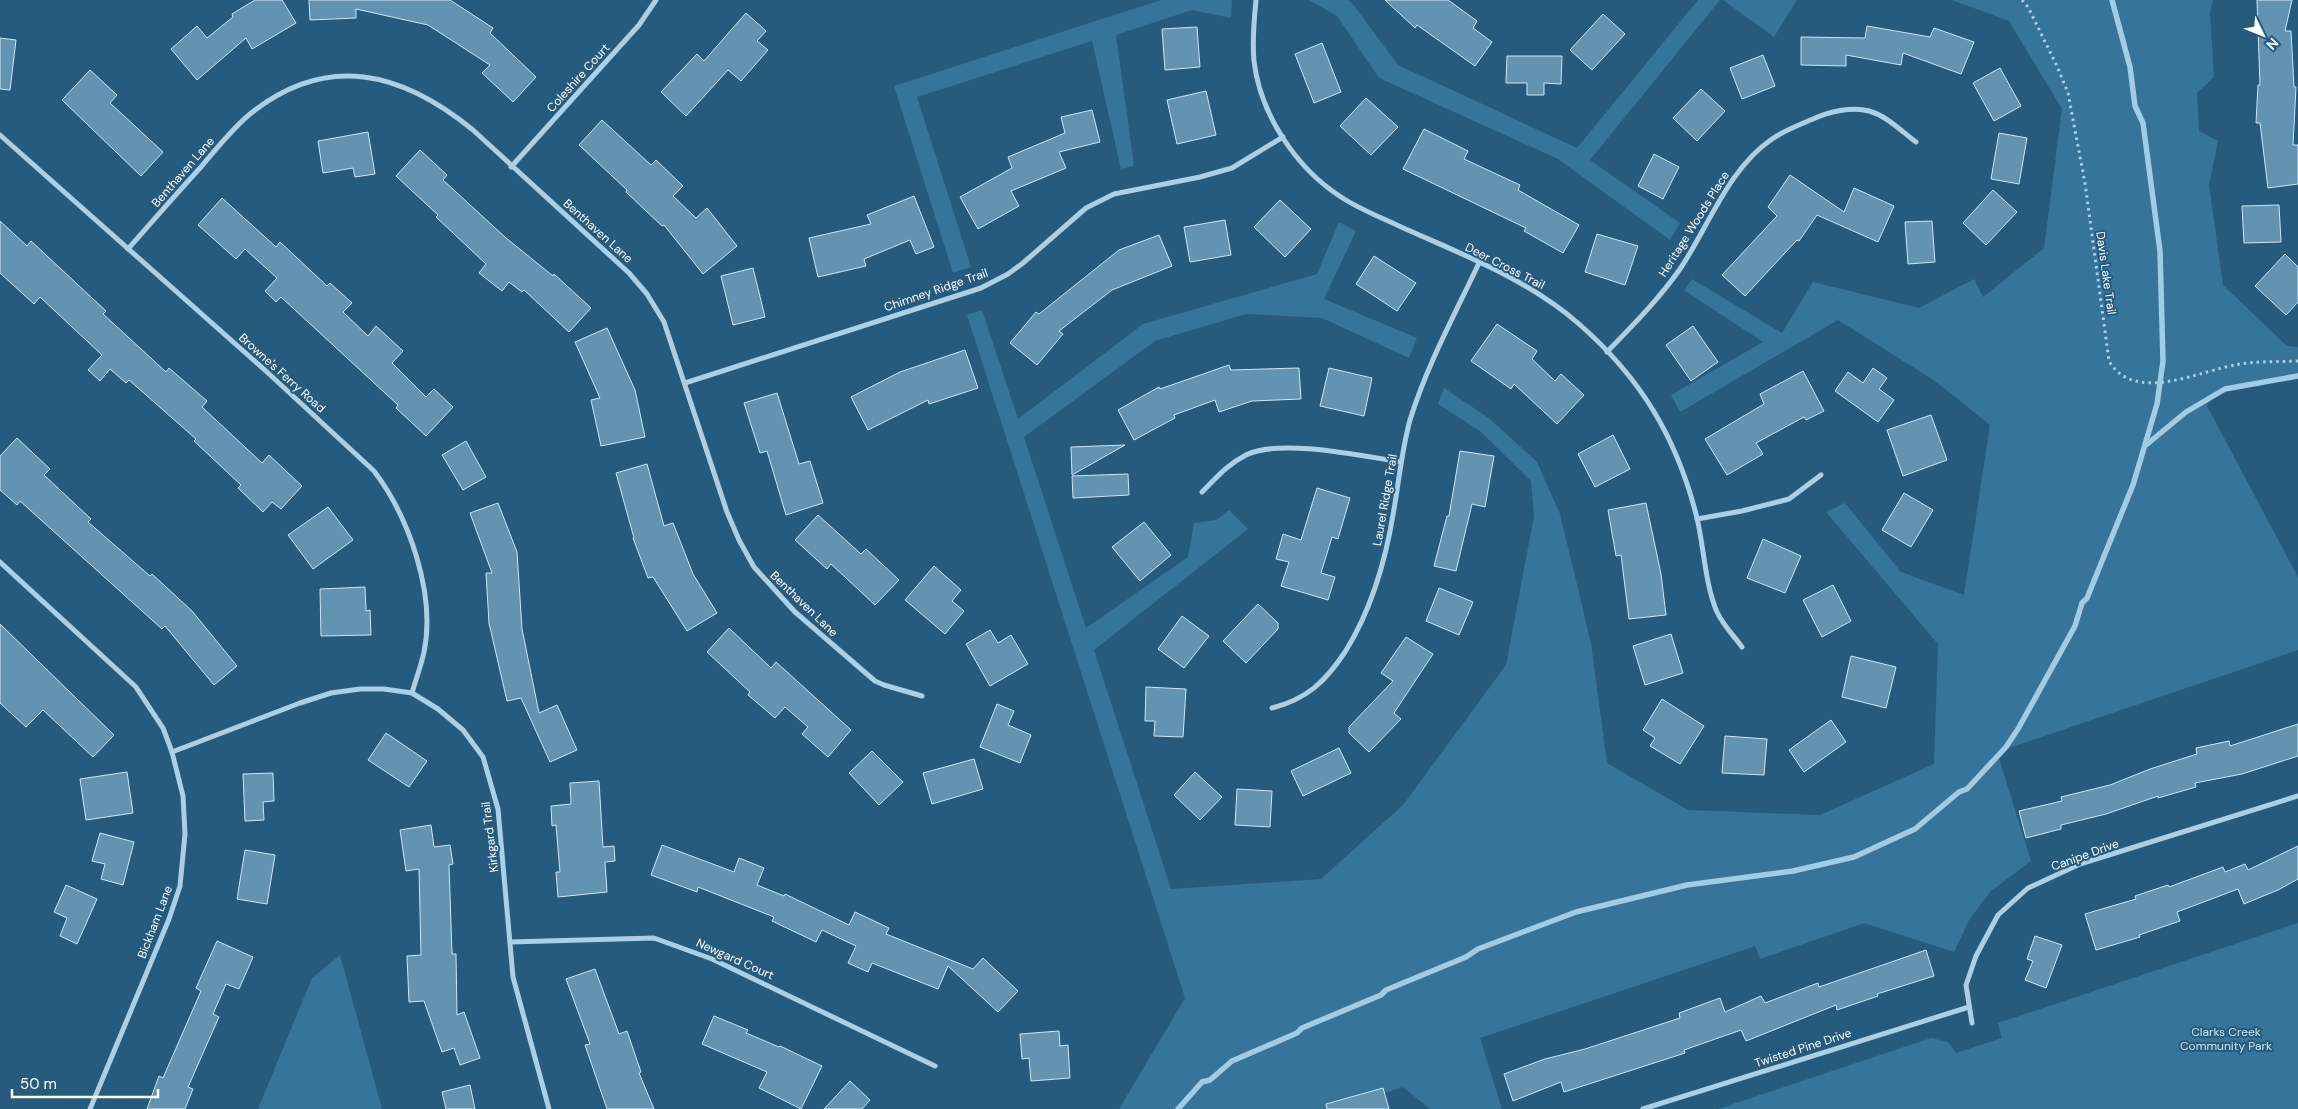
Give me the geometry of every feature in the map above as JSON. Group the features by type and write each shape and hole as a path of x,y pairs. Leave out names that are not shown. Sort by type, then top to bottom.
{"street":[{"name":"Coleshire Court","path":"512,167 639,25 656,0"},
{"name":"Deer Cross Trail","path":"1256,0 1254,52 1258,82 1269,114 1283,137 1316,178 1339,196 1479,263 1547,299 1579,324 1638,386 1667,433 1685,478 1697,519 1716,610 1742,648"},
{"name":"Benthaven Lane","path":"128,249 226,138 250,115 272,99 316,80 336,76 359,76 384,80 422,94 449,111 630,273 647,294 664,322 727,512 739,540 754,567 795,612 875,681 922,696"},
{"name":"Heritage Woods Place","path":"1607,352 1661,294 1680,268 1734,178 1751,157 1771,140 1789,129 1820,116 1859,109 1884,118 1916,142"},
{"name":"Browne's Ferry Road","path":"0,135 288,392 374,471 386,487 405,522 415,550 426,608 424,651 412,693"},
{"name":"Chimney Ridge Trail","path":"685,383 981,288 1008,274 1023,263 1086,208 1114,194 1200,177 1232,168 1283,137"},
{"name":"Laurel Ridge Trail","path":"1272,708 1291,703 1306,696 1323,680 1352,640 1369,606 1381,572 1410,420 1424,382 1479,263"},
{"path":"1202,492 1230,464 1248,454 1262,450 1306,449 1401,462"},
{"path":"1697,519 1742,511 1789,499 1821,475"},
{"name":"Bickham Lane","path":"0,562 136,687 155,714 172,752 183,796 185,824 183,869 180,886 169,919 90,1109"},
{"name":"Kirkgard Trail","path":"172,752 331,693 368,689 412,693 438,710 463,730 483,757 498,809 513,977 549,1109"},
{"name":"Canipe Drive","path":"1972,1023 1966,985 1976,956 1998,916 2028,888 2080,864 2298,796"},
{"name":"Newgard Court","path":"510,942 654,938 670,942 712,959 935,1066"},
{"name":"Twisted Pine Drive","path":"1643,1109 1969,1007"}],"path":[{"name":"Davis Lake Trail","path":"2022,0 2028,7 2068,93 2085,183 2109,361 2116,372 2126,379 2137,383 2173,380 2240,364 2298,361"}],"green space":[{"path":"1161,0 1232,0 1231,18 1192,10 1116,35 1134,166 1121,169 1092,41 917,97 971,267 953,273 894,86"},
{"path":"1309,0 1348,0 1398,65 1577,148 1698,0 1720,0 1590,160 1680,223 1670,240 1558,159 1379,78 1337,16"},
{"path":"1723,0 1797,0 1774,37"},
{"path":"1952,0 2213,0 2210,13 2214,77 2197,93 2199,131 2218,141 2209,185 2223,285 2287,346 2298,347 2298,378 2216,391 2207,406 2298,577 2298,650 1997,752 2031,861 1990,892 1969,920 1954,952 1864,923 1760,959 1755,946 1480,1038 1502,1109 1430,1109 1403,1087 1338,1109 1119,1109 1185,998 967,315 982,310 1018,419 1143,324 1317,274 1339,222 1356,231 1324,299 1417,338 1409,358 1322,318 1246,314 1155,341 1024,437 1086,628 1188,557 1194,523 1216,520 1229,510 1248,529 1094,650 1171,889 1321,879 1403,805 1506,665 1534,516 1531,481 1480,431 1438,404 1444,388 1490,419 1537,462 1560,514 1591,643 1607,763 1688,810 1820,815 1934,764 1938,644 1826,512 1845,503 1901,572 1964,595 1990,425 1935,381 1838,320 1680,412 1671,395 1763,342 1684,290 1692,279 1782,333 1813,282 1919,308 1974,279 1983,297 2044,248 2062,109 2009,21"},
{"name":"Clarks Creek Community Park","path":"2298,923 2298,1109 1718,1109 1931,1038 1948,1042 1956,1053 2002,1038 1998,1023"},
{"path":"340,955 382,1109 258,1109 312,978"}],"building":[{"path":"255,0 282,0 296,23 252,49 246,38 197,80 171,49 197,26 207,38 233,17 232,14"},
{"path":"309,0 450,0 493,28 490,33 536,77 513,102 482,73 490,65 428,25 356,9 356,18 310,20"},
{"path":"1385,0 1448,0 1477,21 1473,28 1492,42 1475,66 1417,25 1415,28"},
{"path":"2257,0 2292,0 2285,31 2291,31 2294,87 2296,87 2293,145 2298,145 2298,184 2268,188 2260,123 2256,123 2258,85 2260,85"},
{"path":"746,13 766,31 757,41 768,50 741,81 728,70 686,116 661,92 697,54 704,61"},
{"path":"1603,14 1625,34 1592,70 1570,50"},
{"path":"1867,26 1930,37 1934,28 1974,42 1961,74 1903,53 1901,65 1846,55 1846,66 1801,65 1801,37 1865,38"},
{"path":"1197,27 1200,67 1165,70 1162,29"},
{"path":"0,38 16,40 10,90 0,89"},
{"path":"1322,43 1341,92 1314,103 1295,54"},
{"path":"1763,55 1775,86 1742,99 1730,68"},
{"path":"1507,56 1562,56 1561,84 1544,83 1544,95 1527,95 1527,83 1506,83"},
{"path":"2000,68 2021,106 1994,121 1973,83"},
{"path":"90,70 117,95 110,103 163,152 141,176 62,100"},
{"path":"1701,89 1725,111 1697,141 1673,118"},
{"path":"1206,91 1216,135 1177,144 1167,100"},
{"path":"1366,98 1398,127 1371,155 1340,126"},
{"path":"1092,110 1100,142 1059,152 1066,168 1011,191 1019,206 978,229 960,197 1012,168 1008,157 1065,133 1061,117"},
{"path":"602,120 651,165 656,160 683,186 673,196 696,218 707,208 737,246 703,274 664,225 662,226 579,145"},
{"path":"1424,129 1468,151 1464,159 1520,185 1518,190 1579,225 1563,253 1524,231 1526,228 1403,169"},
{"path":"368,132 375,174 355,177 353,168 323,173 318,141"},
{"path":"1999,133 2027,138 2019,184 1991,179"},
{"path":"420,150 447,175 443,180 506,238 553,276 554,274 591,308 569,332 524,290 522,292 509,282 502,291 479,273 486,264 396,176"},
{"path":"1654,154 1679,167 1663,199 1638,186"},
{"path":"1790,175 1844,212 1854,188 1894,206 1878,242 1817,215 1799,241 1797,240 1745,296 1722,275 1777,216 1768,207"},
{"path":"1993,190 2017,212 1986,245 1963,223"},
{"path":"914,196 934,247 916,254 910,240 864,259 866,266 818,277 809,238 871,224 867,215"},
{"path":"222,198 276,247 280,242 327,286 330,283 352,303 343,312 368,336 376,326 403,351 392,363 426,397 434,389 453,407 426,436 396,408 398,405 281,297 276,302 265,291 277,278 245,249 236,259 198,225"},
{"path":"1280,200 1311,229 1285,257 1254,227"},
{"path":"2279,205 2281,242 2244,243 2242,206"},
{"path":"1225,220 1231,255 1190,262 1184,227"},
{"path":"0,221 27,246 31,241 106,311 103,314 166,372 169,368 207,401 202,407 262,463 269,455 302,486 281,509 272,502 263,512 238,488 241,485 194,441 196,439 129,380 126,383 110,369 100,381 88,370 102,355 40,297 34,304 0,273"},
{"path":"1932,221 1935,262 1908,264 1905,222"},
{"path":"1597,234 1638,246 1625,285 1585,272"},
{"path":"1159,235 1172,266 1112,290 1059,331 1063,334 1037,365 1010,343 1036,312 1039,314 1119,250"},
{"path":"2285,254 2298,267 2298,302 2286,315 2255,286"},
{"path":"1374,256 1416,283 1397,311 1356,284"},
{"path":"753,268 765,317 733,325 721,276"},
{"path":"1497,324 1537,351 1532,359 1555,381 1561,374 1584,395 1557,424 1514,384 1511,389 1471,361"},
{"path":"1693,326 1718,362 1691,381 1666,345"},
{"path":"607,328 635,390 645,437 601,446 591,400 600,398 575,342"},
{"path":"965,350 978,388 929,404 928,400 868,430 851,397 900,372"},
{"path":"1229,365 1231,370 1299,368 1301,399 1252,401 1219,412 1215,400 1174,415 1175,418 1134,440 1118,410 1159,387 1160,389"},
{"path":"1329,368 1372,378 1364,416 1320,406"},
{"path":"1873,368 1887,378 1879,389 1894,400 1878,422 1835,391 1848,372 1863,383"},
{"path":"1803,371 1824,411 1806,420 1804,417 1756,443 1763,454 1727,475 1705,439 1764,404 1760,394"},
{"path":"777,393 799,464 810,461 823,503 786,515 767,451 760,453 744,403"},
{"path":"1931,415 1947,460 1903,476 1887,430"},
{"path":"1613,435 1630,469 1595,487 1578,454"},
{"path":"17,438 50,469 44,475 91,519 88,522 150,576 152,574 192,611 237,666 214,685 165,626 162,629 20,501 17,505 0,490 0,456"},
{"path":"466,441 486,477 463,490 442,455"},
{"path":"1125,445 1072,475 1071,447"},
{"path":"1460,451 1494,456 1485,507 1472,504 1456,571 1434,566 1447,516 1449,516"},
{"path":"647,464 664,526 673,523 693,574 717,613 687,631 653,577 648,578 633,538 616,473"},
{"path":"1128,474 1129,495 1073,498 1072,476"},
{"path":"1317,488 1350,498 1338,539 1332,537 1321,573 1335,577 1328,600 1281,586 1289,562 1276,559 1283,534 1301,540"},
{"path":"1904,493 1933,510 1911,547 1882,530"},
{"path":"498,503 517,552 522,629 539,713 557,705 577,750 550,762 521,698 507,701 489,623 486,573 492,573 470,513"},
{"path":"1646,503 1661,574 1666,615 1629,619 1621,555 1616,556 1608,510"},
{"path":"328,507 353,540 313,569 288,535"},
{"path":"818,515 861,554 866,549 899,580 875,605 831,564 827,569 795,540"},
{"path":"1144,522 1171,555 1140,581 1112,547"},
{"path":"1763,539 1801,556 1785,593 1747,578"},
{"path":"934,566 961,590 952,601 964,611 945,634 905,600"},
{"path":"1833,585 1851,621 1822,637 1803,600"},
{"path":"365,587 366,611 370,610 371,635 321,636 320,589"},
{"path":"1439,588 1473,602 1459,635 1426,621"},
{"path":"1258,604 1278,623 1278,629 1246,663 1223,641"},
{"path":"1182,616 1209,636 1184,668 1158,649"},
{"path":"0,624 114,735 93,757 43,710 26,727 0,703"},
{"path":"729,628 771,668 776,662 851,730 828,757 802,734 808,727 785,707 775,718 748,695 750,692 707,652"},
{"path":"990,630 998,643 1011,635 1028,664 990,686 966,644"},
{"path":"1671,634 1683,673 1645,685 1633,646"},
{"path":"1406,637 1433,654 1394,713 1401,719 1369,752 1349,733 1349,727 1393,681 1381,673"},
{"path":"1851,656 1896,667 1886,708 1842,697"},
{"path":"1146,687 1186,689 1183,737 1154,736 1155,721 1145,721"},
{"path":"1662,699 1704,726 1680,764 1650,746 1655,738 1643,730"},
{"path":"997,704 1014,711 1008,725 1031,735 1020,763 980,747"},
{"path":"1831,720 1846,742 1804,772 1789,750"},
{"path":"2298,724 2298,756 2242,774 2195,783 2196,787 2158,798 2158,796 2106,814 2061,825 2061,829 2026,838 2019,811 2062,801 2061,797 2110,785 2150,769 2197,754 2196,748 2229,741 2230,746"},
{"path":"386,733 427,761 409,787 368,760"},
{"path":"1725,736 1767,739 1764,775 1722,773"},
{"path":"1339,748 1351,773 1303,796 1291,771"},
{"path":"872,751 903,782 879,805 849,773"},
{"path":"974,759 983,789 932,804 923,773"},
{"path":"127,772 133,813 86,820 80,779"},
{"path":"1195,772 1222,797 1200,820 1174,795"},
{"path":"273,773 274,801 263,802 264,820 245,821 243,774"},
{"path":"599,781 603,847 614,846 615,861 605,862 607,892 558,897 556,872 560,872 556,825 552,826 551,806 571,804 570,783"},
{"path":"1237,789 1272,791 1270,827 1235,825"},
{"path":"431,825 434,847 450,845 453,864 449,865 452,954 456,954 457,1015 464,1012 480,1058 460,1065 454,1048 442,1052 424,1001 409,1002 407,956 421,955 419,869 406,871 400,830"},
{"path":"100,833 134,842 123,885 101,879 105,864 92,861"},
{"path":"662,845 734,872 739,858 764,868 757,885 784,896 785,894 849,925 855,912 889,928 886,934 973,969 983,958 1018,991 998,1012 948,966 938,989 872,963 868,972 848,963 856,946 822,930 816,942 772,921 774,917 698,887 697,892 651,875"},
{"path":"2298,846 2298,879 2278,890 2244,904 2238,889 2177,912 2180,921 2139,935 2140,937 2096,950 2085,914 2136,899 2135,896 2168,885 2169,887 2223,867 2225,872 2245,864 2248,870"},
{"path":"245,850 275,855 267,904 237,899"},
{"path":"66,885 97,899 77,944 60,936 67,918 54,912"},
{"path":"2035,936 2062,945 2046,988 2025,980 2033,961 2027,959"},
{"path":"217,941 253,957 239,989 226,984 213,1014 219,1017 188,1087 193,1089 185,1109 147,1109 159,1076 163,1078 201,991 196,988"},
{"path":"1926,950 1934,976 1877,994 1878,996 1837,1010 1836,1005 1746,1041 1741,1030 1684,1050 1685,1053 1564,1092 1561,1082 1513,1101 1504,1074 1545,1059 1585,1049 1680,1018 1679,1013 1720,998 1725,1012 1761,996 1765,1003 1818,983 1819,987"},
{"path":"595,969 619,1034 627,1031 641,1072 639,1073 654,1109 607,1109 585,1045 590,1044 566,979"},
{"path":"714,1016 748,1030 746,1033 780,1046 822,1066 801,1109 759,1088 767,1072 702,1044"},
{"path":"1059,1031 1060,1046 1068,1045 1070,1078 1031,1081 1029,1058 1022,1059 1020,1034"},
{"path":"850,1081 870,1100 862,1109 824,1109"},
{"path":"470,1085 475,1109 446,1109 442,1092"},
{"path":"1383,1088 1389,1109 1327,1109 1326,1104"}],"waterway":[{"path":"1178,1109 1202,1082 1210,1080 1232,1061 1297,1033 1302,1028 1381,995 1386,990 1466,957 1478,949 1576,912 1687,885 1793,871 1854,857 1915,829 1959,792 1967,789 2006,747 2018,729 2075,626 2082,603 2087,598 2133,485 2157,404 2163,361 2160,251 2143,123 2135,106 2130,67 2112,0"},
{"path":"2146,445 2186,412 2225,389 2298,376"}]}
